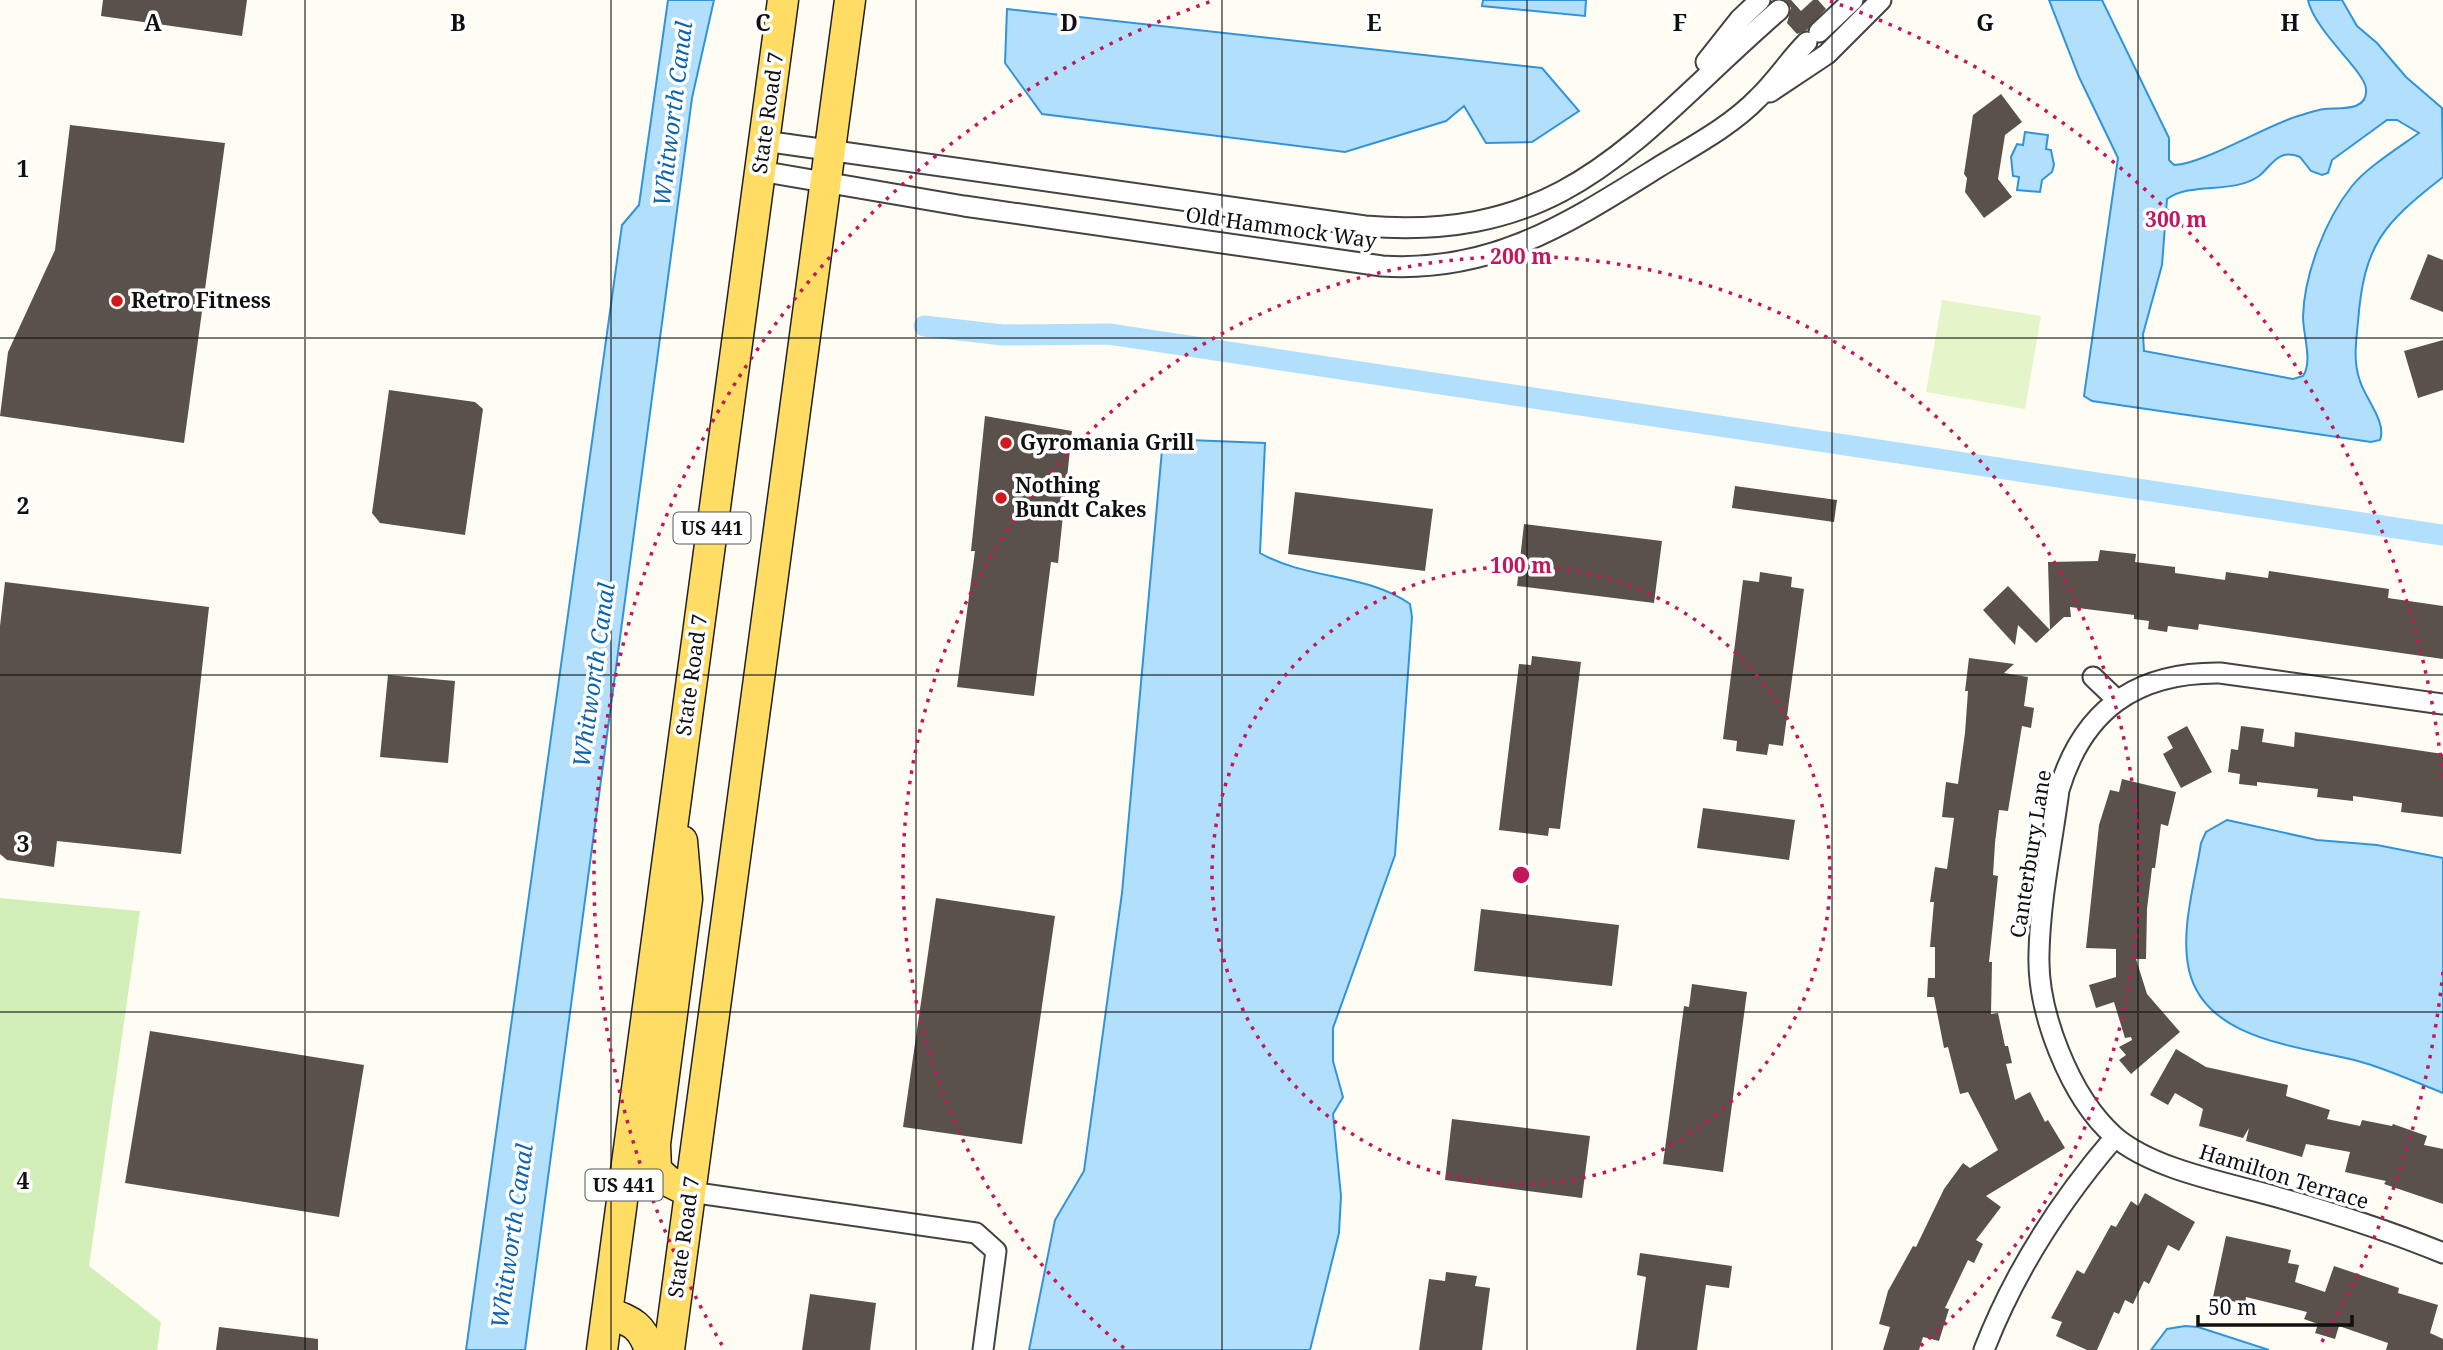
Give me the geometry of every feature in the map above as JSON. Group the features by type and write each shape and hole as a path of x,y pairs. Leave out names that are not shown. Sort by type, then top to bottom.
{"main road":[{"name":"State Road 7","path":"603,1350 783,0"},
{"name":"State Road 7","path":"669,1350 850,0"},
{"path":"674,814 684,849 687,898 654,1144 656,1170 668,1181 690,1192"},
{"path":"607,1312 634,1323 644,1332 650,1350"}],"street":[{"name":"Old Hammock Way","path":"1674,105 1740,19 1760,0"},
{"name":"Old Hammock Way","path":"1757,100 1813,37 1853,0"},
{"name":"Old Hammock Way","path":"760,171 978,208 1382,266 1436,266 1488,256 1555,230 1711,135 1757,100 1827,54 1881,0"},
{"name":"Old Hammock Way","path":"764,141 1365,226 1426,229 1495,219 1554,197 1626,150 1787,3"},
{"name":"Canterbury Lane","path":"2115,1137 2093,1111 2060,1053 2044,1000 2039,955 2059,790 2067,764 2079,740 2096,719 2116,701 2153,682 2193,673 2220,673 2443,704"},
{"path":"2093,677 2116,701"},
{"path":"1984,1350 2021,1266 2049,1221 2115,1137"},
{"name":"Hamilton Terrace","path":"2115,1137 2184,1171 2333,1213 2443,1253"},
{"path":"690,1192 976,1233 996,1251 982,1350"}],"green space":[{"path":"1942,300 2041,316 2025,409 1926,392"},
{"path":"0,898 140,911 89,1266 161,1322 157,1350 0,1350"}],"water":[{"name":"Whitworth Canal","path":"668,0 714,0 692,98 525,1350 466,1350 622,225 639,205"},
{"path":"1483,0 1586,0 1585,16 1482,6"},
{"path":"2049,0 2102,0 2169,138 2169,160 2174,165 2200,159 2298,116 2351,107 2362,102 2366,89 2364,81 2320,25 2308,0 2342,0 2357,26 2377,43 2406,77 2442,108 2443,177 2391,223 2380,238 2365,273 2356,344 2356,367 2381,426 2380,440 2371,442 2092,401 2084,396 2118,158 2079,77","holes":["2387,120 2397,120 2419,133 2358,179 2333,215 2318,248 2304,301 2307,363 2303,376 2293,379 2144,351 2143,334 2162,265 2167,199 2188,190 2248,182 2259,176 2280,156 2286,155 2300,157 2311,171 2322,175 2328,173 2332,160"]},
{"path":"1007,9 1542,68 1579,111 1532,142 1486,143 1464,106 1446,121 1345,152 1042,114 1005,63"},
{"path":"2025,132 2048,135 2046,149 2051,150 2054,165 2052,172 2042,180 2040,192 2017,190 2019,177 2013,176 2011,157 2017,144 2023,145"},
{"path":"1163,439 1265,443 1260,553 1297,568 1375,587 1410,604 1412,617 1395,855 1333,1028 1333,1061 1343,1097 1333,1114 1341,1196 1339,1233 1310,1350 1029,1350 1055,1220 1084,1171 1122,893"},
{"path":"2227,820 2317,840 2377,845 2443,858 2443,1093 2369,1064 2258,1036 2234,1026 2214,1012 2199,994 2189,970 2187,955 2189,906 2201,843 2206,832"},
{"path":"2198,1327 2269,1350 2151,1350 2167,1329"}],"building":[{"path":"103,0 247,0 242,36 101,16"},
{"path":"1785,0 1791,0 1801,11 1813,0 1818,0 1826,9 1807,30 1797,34 1787,23 1791,8"},
{"path":"2001,94 2022,122 2005,135 1998,179 2012,197 1984,218 1965,192 1967,178 1964,174 1973,115"},
{"name":"Retro Fitness","path":"70,125 225,143 184,443 0,416 8,352 55,250"},
{"path":"2428,254 2443,260 2443,312 2410,299"},
{"path":"2443,340 2443,390 2418,398 2404,351"},
{"path":"389,390 475,402 483,409 465,535 380,523 372,513"},
{"path":"985,416 1072,431 1058,563 1051,562 1034,696 957,687 975,551 971,551"},
{"path":"1735,486 1837,500 1834,522 1732,508"},
{"path":"1295,492 1433,509 1425,571 1288,554"},
{"path":"1524,524 1662,541 1654,603 1517,586"},
{"path":"2100,550 2136,554 2135,562 2175,567 2175,573 2225,580 2226,572 2268,578 2269,571 2389,589 2388,598 2443,606 2443,659 2199,624 2198,630 2168,626 2167,632 2148,629 2149,621 2134,619 2134,615 2070,607 2071,617 2064,617 2050,630 2048,562 2098,561"},
{"path":"1760,572 1792,577 1791,587 1804,589 1783,746 1769,744 1767,755 1736,751 1737,741 1723,739 1743,580 1759,582"},
{"path":"5,582 209,607 181,854 57,841 54,867 7,860 0,854 0,626"},
{"path":"2008,586 2050,630 2036,643 2018,625 2015,645 1983,610"},
{"path":"1532,656 1581,662 1560,829 1549,828 1548,836 1499,830 1519,664 1531,665"},
{"path":"1969,658 2014,664 2004,673 2028,677 2024,706 2034,708 2031,728 2022,726 2008,811 1999,810 1995,843 1993,875 1998,876 1989,962 1992,962 1991,1014 1998,1013 2005,1046 2008,1046 2012,1063 2006,1064 2015,1100 2030,1092 2045,1122 2048,1120 2065,1148 1986,1196 2001,1207 1976,1240 1983,1244 1974,1263 1968,1260 1945,1308 1949,1309 1939,1341 1923,1337 1919,1350 1883,1350 1890,1327 1879,1324 1888,1291 1913,1246 1916,1247 1944,1189 1963,1163 1970,1168 1998,1150 1968,1092 1960,1094 1948,1047 1944,1048 1934,997 1927,997 1928,978 1935,978 1935,947 1930,947 1934,902 1930,902 1935,867 1947,869 1954,818 1942,817 1946,782 1958,784 1965,733 1968,691 1965,691"},
{"path":"388,675 455,681 448,763 380,757"},
{"path":"2187,726 2212,772 2181,788 2163,754 2173,748 2167,737"},
{"path":"2241,726 2264,729 2262,742 2294,747 2295,732 2443,754 2443,817 2401,812 2402,803 2353,796 2353,801 2317,797 2318,789 2257,782 2257,786 2239,784 2240,774 2228,772 2231,749 2238,750"},
{"path":"2122,779 2176,792 2168,826 2161,824 2155,868 2152,868 2147,909 2146,959 2136,959 2147,994 2180,1032 2131,1074 2119,1060 2126,1055 2119,1047 2132,1040 2131,1037 2125,1038 2114,1002 2096,1008 2089,985 2116,977 2116,949 2086,948 2099,825 2110,790 2119,792"},
{"path":"1703,808 1795,820 1789,860 1697,848"},
{"path":"936,898 1055,916 1022,1144 903,1127"},
{"path":"1481,909 1619,925 1612,986 1474,971"},
{"path":"1692,984 1747,992 1723,1172 1663,1164 1684,1006 1689,1007"},
{"path":"150,1031 364,1065 339,1217 125,1183"},
{"path":"2176,1049 2206,1067 2288,1085 2286,1096 2330,1110 2327,1119 2360,1126 2362,1120 2392,1126 2393,1124 2427,1136 2424,1145 2443,1149 2443,1204 2384,1184 2386,1181 2345,1172 2350,1152 2306,1144 2302,1157 2246,1141 2249,1128 2243,1138 2199,1126 2203,1109 2175,1093 2168,1105 2150,1095"},
{"path":"1452,1119 1590,1136 1582,1198 1445,1180"},
{"path":"2145,1193 2195,1222 2179,1251 2168,1245 2149,1284 2144,1281 2133,1304 2125,1300 2119,1314 2114,1312 2097,1350 2087,1350 2056,1336 2062,1322 2051,1318 2077,1270 2084,1274 2111,1225 2116,1227 2131,1201 2138,1206"},
{"path":"2226,1236 2291,1250 2288,1263 2299,1265 2295,1282 2325,1292 2334,1266 2399,1288 2398,1293 2438,1305 2430,1333 2443,1339 2443,1350 2386,1350 2388,1343 2339,1326 2335,1339 2315,1333 2318,1324 2304,1319 2307,1312 2246,1297 2245,1304 2213,1297"},
{"path":"1640,1253 1732,1266 1729,1288 1706,1285 1697,1350 1636,1350 1646,1277 1637,1275"},
{"path":"1446,1272 1477,1276 1475,1286 1490,1288 1482,1350 1419,1350 1429,1279 1445,1281"},
{"path":"810,1294 876,1303 870,1350 802,1350"},
{"path":"219,1327 318,1339 318,1350 216,1350"}],"waterway":[{"path":"924,326 1003,335 1109,334 2443,535"}],"place":[{"name":"Retro Fitness","path":"117,301"},
{"name":"Gyromania Grill","path":"1006,443"},
{"name":"Nothing Bundt Cakes","path":"1001,498"}]}
